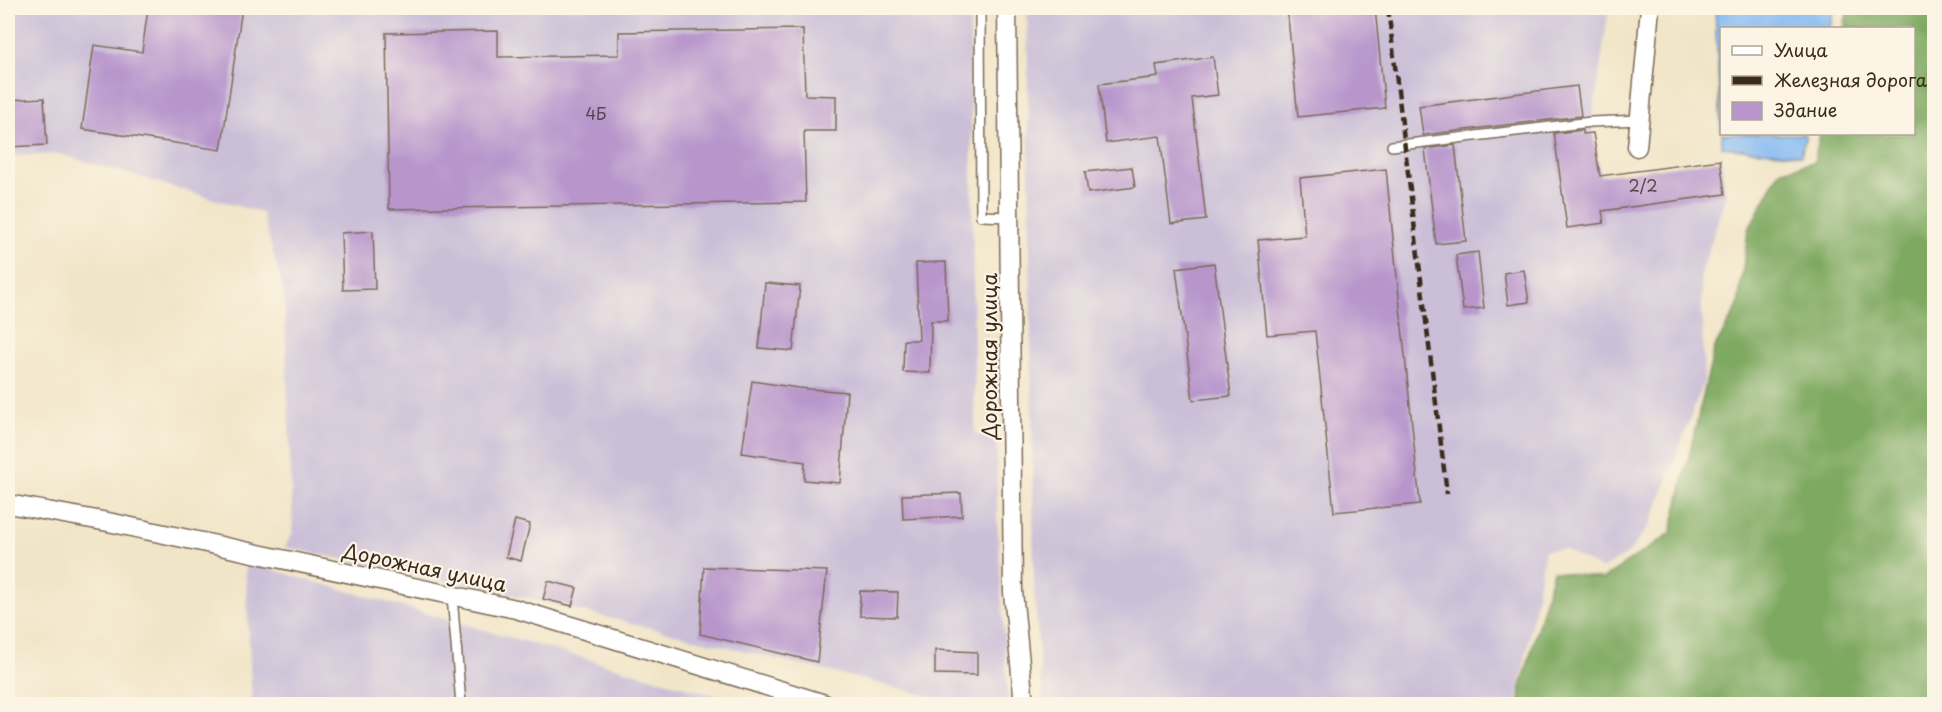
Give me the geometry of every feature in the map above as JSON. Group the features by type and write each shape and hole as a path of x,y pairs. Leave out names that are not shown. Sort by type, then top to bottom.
{"street":[{"name":"Дорожная улица","path":"1007,8 1013,592 1024,705"},
{"path":"1637,147 1650,8"},
{"name":"Дорожная улица","path":"8,504 108,522 516,609 825,705"}],"lane":[{"path":"980,8 981,216 1010,218"},
{"path":"1392,146 1592,122 1640,120"},
{"path":"452,596 461,705"}],"shaded area":[{"path":"8,8 970,8 975,435 997,434 997,517 1008,704 963,704 527,598 285,547 293,532 284,293 262,213 59,154 8,156"},
{"path":"1027,8 1609,8 1592,122 1600,176 1720,160 1726,194 1701,274 1704,381 1651,523 1629,553 1601,569 1564,549 1545,550 1517,704 1043,704 1034,590"},
{"path":"245,562 745,704 252,704"}],"green space":[{"path":"1848,8 1934,8 1934,704 1520,704 1521,688 1553,571 1602,579 1671,533 1714,349 1738,306 1748,230 1780,171 1814,162 1820,135 1915,135 1915,27 1844,27"}],"water":[{"path":"1715,8 1834,8 1830,27 1720,27 1720,112"},
{"path":"1722,135 1806,135 1801,155 1722,147"}],"building":[{"path":"148,8 242,8 221,150 82,129 94,45 142,52"},
{"path":"1287,8 1375,8 1385,108 1298,117"},
{"path":"803,29 805,95 836,96 836,131 804,131 806,202 389,209 386,33 498,31 498,57 619,55 619,32"},
{"path":"1213,57 1218,95 1192,98 1206,220 1171,224 1160,136 1106,143 1099,84 1158,77 1156,65"},
{"path":"1577,86 1581,116 1423,135 1419,106"},
{"path":"44,98 47,145 8,147 8,100"},
{"path":"1583,130 1583,134 1593,133 1600,176 1720,160 1725,194 1602,211 1604,223 1567,228 1554,133"},
{"path":"1455,145 1466,241 1436,244 1425,149"},
{"path":"1132,167 1135,187 1088,193 1085,172"},
{"path":"1386,169 1420,504 1334,512 1315,331 1267,335 1258,240 1305,236 1300,178"},
{"path":"373,231 375,289 343,290 341,233"},
{"path":"1478,252 1484,308 1463,310 1456,255"},
{"path":"946,262 948,321 931,321 930,373 903,372 904,340 919,340 916,263"},
{"path":"1214,263 1231,396 1193,400 1176,268"},
{"path":"1524,270 1529,302 1508,305 1504,273"},
{"path":"765,283 800,286 793,351 759,348"},
{"path":"752,381 847,392 840,483 804,480 805,462 742,453"},
{"path":"961,493 962,516 903,519 902,495"},
{"path":"515,520 530,524 521,561 506,557"},
{"path":"704,567 827,571 817,662 700,634"},
{"path":"548,581 577,588 572,606 543,599"},
{"path":"860,591 898,592 897,617 860,616"},
{"path":"935,650 977,652 977,675 935,674"}],"railway":[{"path":"1388,8 1447,494"}]}
